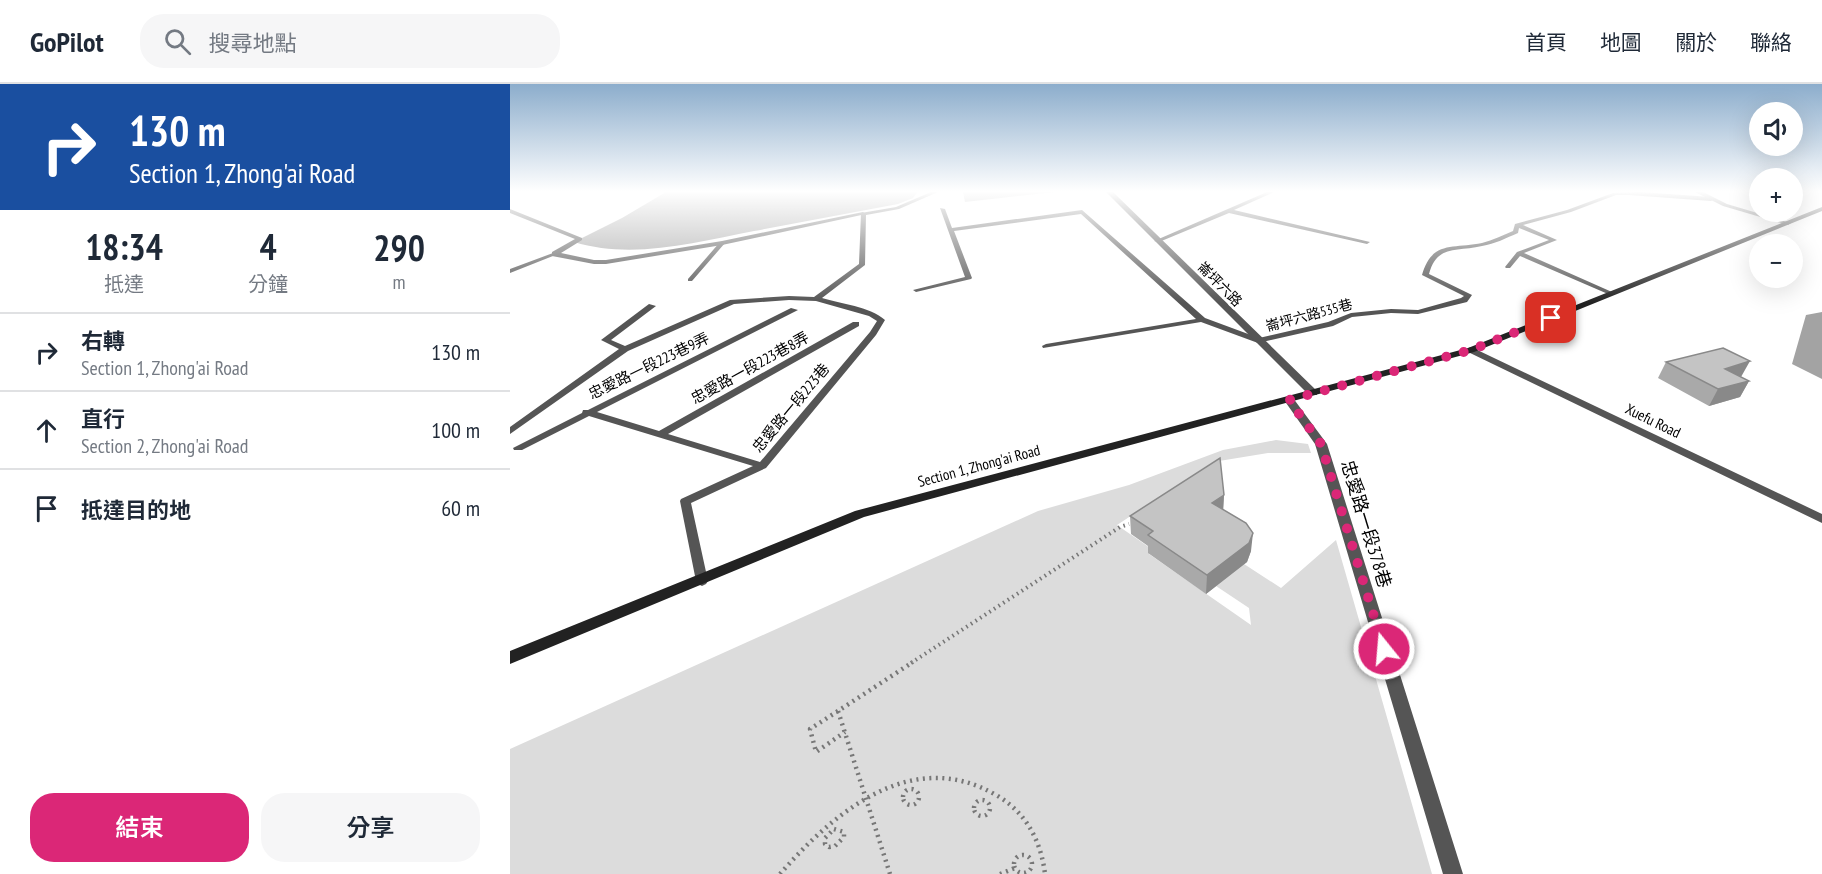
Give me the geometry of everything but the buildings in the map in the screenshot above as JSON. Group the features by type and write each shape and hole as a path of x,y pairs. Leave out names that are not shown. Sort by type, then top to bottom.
{"main road":[{"name":"Section 1, Zhong'ai Road","path":"510,658 702,581 860,514 1471,350 1773,229"}],"street":[{"path":"555,229 580,239 555,254"},
{"path":"555,254 594,262 606,262 791,229"},
{"name":"崙坪六路","path":"1144,229 1312,393"},
{"name":"Xuefu Road","path":"1471,350 1822,519"},
{"name":"忠愛路一段378巷","path":"1289,400 1321,444 1453,874"}],"lane":[{"path":"510,431 625,349 733,302 789,298 816,299 862,265 863,229"},
{"path":"916,290 969,278 951,230 959,229"},
{"path":"1101,229 1202,320 1258,341"},
{"path":"1157,242 1188,229"},
{"path":"1305,229 1366,243"},
{"name":"崙坪六路535巷","path":"1258,341 1330,324 1351,315 1390,310 1418,312 1464,300 1468,295 1425,275 1427,263 1450,246 1480,245 1516,232 1516,229"},
{"path":"1508,267 1519,253 1554,240 1527,229"},
{"path":"690,280 722,243"},
{"path":"1519,253 1610,293"},
{"path":"510,271 555,254"},
{"name":"忠愛路一段223巷","path":"702,581 685,501 762,466 873,333 881,320 872,314 816,299"},
{"path":"625,349 605,340 652,306"},
{"name":"忠愛路一段223巷9弄","path":"518,448 794,310"},
{"path":"1046,346 1202,320"},
{"name":"忠愛路一段223巷8弄","path":"658,435 856,324"},
{"path":"586,412 762,466"}],"path":[{"path":"845,732 816,752 810,729 1120,527 1130,524"},
{"path":"838,711 890,874"},
{"path":"780,874 799,850 822,827 866,797 909,781 937,778 959,780 992,791 1016,808 1029,825 1039,846 1045,874"},
{"path":"909,781 910,789"},
{"path":"986,800 992,791"},
{"path":"822,827 829,832"},
{"path":"1021,855 1032,858 1030,870 1026,874 1019,874 1015,868 1016,859 1021,855"},
{"path":"1032,861 1042,858"},
{"path":"1000,874 1015,868"}],"shaded area":[{"path":"600,229 768,229 710,240 642,249 596,247 574,242"},
{"path":"1822,312 1822,379 1792,364 1806,315"},
{"path":"1276,440 1308,444 1311,453 1268,453 1213,462 1117,525 1153,550 1149,554 1251,625 1249,608 1216,586 1244,564 1281,588 1336,540 1432,874 510,874 510,749 1038,511 1129,485 1223,450"}],"route":[{"path":"1384,649 1321,444 1289,400 1471,350 1551,318"}]}
